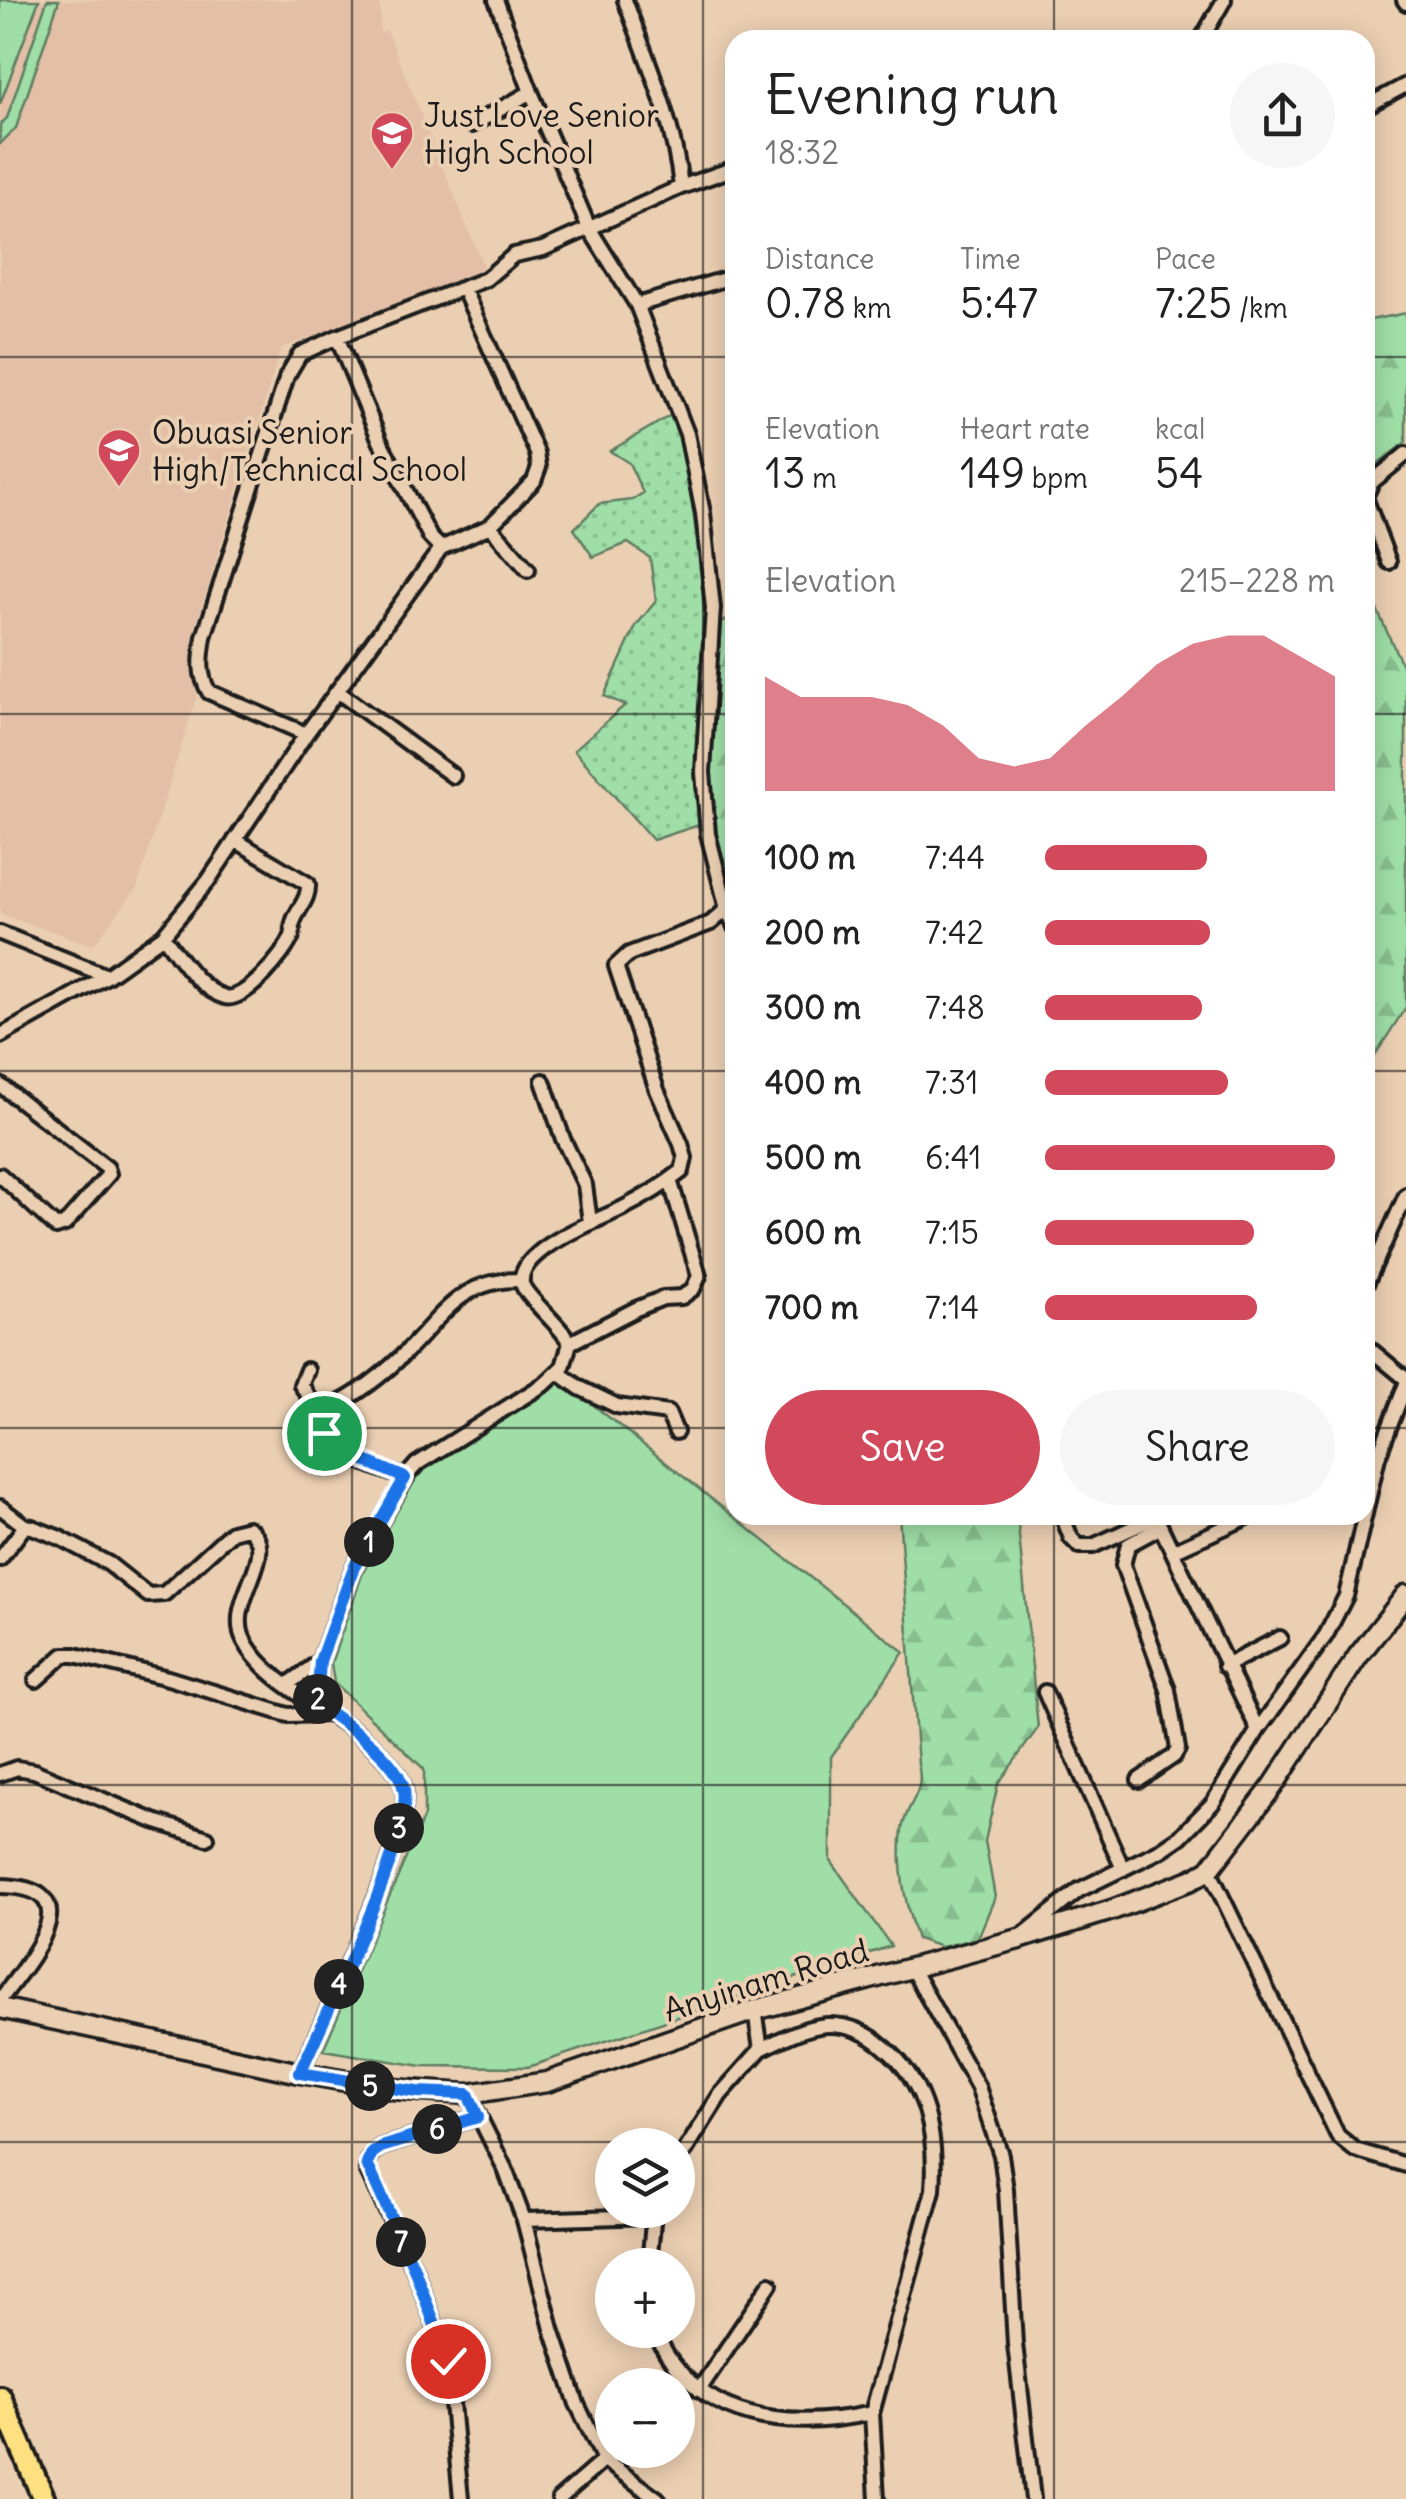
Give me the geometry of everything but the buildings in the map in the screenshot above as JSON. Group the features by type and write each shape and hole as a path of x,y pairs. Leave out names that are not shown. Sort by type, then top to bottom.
{"main road":[{"path":"0,2396 44,2499"}],"street":[{"path":"496,0 589,228 637,305 686,434 703,514 713,608 704,772 708,834 725,901"},
{"path":"625,0 669,122 681,187"},
{"path":"1206,30 1224,0"},
{"path":"1375,102 1406,85"},
{"path":"472,125 531,92"},
{"path":"306,734 209,692 202,682 200,660 224,570 287,376 300,354 486,278 514,255 543,249 725,172"},
{"path":"637,305 725,279"},
{"path":"0,1036 107,976 163,936 441,548 490,526 534,481 537,453 464,288"},
{"path":"337,337 380,442 430,537 441,548"},
{"path":"1375,480 1406,454"},
{"path":"1375,524 1389,562"},
{"path":"490,526 528,570"},
{"path":"337,691 453,776"},
{"path":"163,936 208,988 234,998 252,987 288,944 308,884 234,840"},
{"path":"317,1704 320,1661 354,1567 405,1478 417,1464 559,1373 567,1358 570,1343 559,1324 528,1296 522,1280 526,1267 559,1238 622,1209 682,1171 684,1158 616,966 628,954 711,923 725,911"},
{"path":"0,932 107,976"},
{"path":"543,1081 563,1139 585,1185 590,1222"},
{"path":"0,1085 108,1168 109,1174 65,1224 56,1227 0,1175"},
{"path":"570,1343 636,1309 663,1298 682,1297 698,1283 670,1180"},
{"path":"1375,1264 1406,1196"},
{"path":"317,1412 356,1394 400,1359 459,1296 478,1288 522,1280"},
{"path":"1375,1354 1406,1381 1375,1451"},
{"path":"307,1370 301,1385 312,1397 324,1433 335,1445 368,1464 405,1478"},
{"path":"559,1373 605,1402 629,1410 668,1413 676,1432"},
{"path":"0,1507 25,1526 81,1549 154,1596 164,1594 232,1532 245,1527 252,1530 258,1538 258,1564 239,1610 238,1626 250,1650 287,1685 360,1736 396,1773 404,1788 404,1808 385,1874 300,2073"},
{"path":"1065,1525 1078,1546 1093,1546 1147,1525"},
{"path":"1139,1780 1178,1749 1168,1690 1123,1565 1128,1545 1154,1525"},
{"path":"1162,1525 1258,1730"},
{"path":"1173,1551 1230,1525"},
{"path":"1018,1939 1068,1898 1162,1850 1212,1804 1258,1730 1326,1635 1346,1596 1359,1525"},
{"path":"0,1558 25,1526"},
{"name":"Anyinam Road","path":"0,2008 300,2073 405,2090 468,2094 547,2082 755,2010 1112,1910 1210,1870 1273,1786 1358,1656 1406,1595"},
{"path":"1225,1666 1280,1638"},
{"path":"36,1680 64,1655 75,1656 183,1682 288,1715 331,1714"},
{"path":"287,1685 320,1661"},
{"path":"1046,1692 1123,1869"},
{"path":"0,1774 17,1768 34,1771 154,1821 207,1838"},
{"path":"1210,1870 1338,2136 1355,2150 1406,2166"},
{"path":"0,1886 39,1894 46,1902 50,1918 44,1940 0,2000"},
{"path":"911,1967 978,2087 1001,2155 1015,2344 1033,2499"},
{"path":"755,2010 760,2048"},
{"path":"695,2135 720,2095 760,2048 804,2030 830,2025 856,2028 893,2054 924,2100 935,2157 932,2190 872,2413 877,2499"},
{"path":"468,2094 505,2169 524,2220 552,2329 577,2404 595,2441"},
{"path":"461,2499 448,2361 414,2268 367,2164 372,2153 381,2147 478,2117"},
{"path":"524,2220 595,2216"},
{"path":"699,2390 770,2284"},
{"path":"664,2348 673,2366 699,2390 732,2408 766,2418 802,2422 872,2413"},
{"path":"559,2499 595,2468"},
{"path":"615,2468 658,2499"}],"shaded area":[{"name":"Obuasi Senior High/Technical School","path":"0,0 380,0 380,32 387,31 486,273 281,348 195,629 191,672 197,695 137,888 93,945 0,914"}],"green space":[{"path":"0,0 39,0 0,104"},
{"path":"47,0 59,0 16,128 0,144 0,125 7,118"},
{"path":"1406,313 1406,442 1375,465 1375,319"},
{"path":"678,411 707,605 699,825 653,840 574,750 625,705 604,696 636,626 656,601 650,558 628,543 593,557 574,529 599,504 632,500 643,493 629,463 610,451"},
{"path":"1375,605 1406,674 1406,1007 1375,1055"},
{"path":"725,621 725,864 712,830 716,623"},
{"path":"562,1380 725,1510 725,1525 744,1525 904,1652 831,1757 831,1861 891,1946 528,2067 422,2066 323,2050 424,1816 424,1769 334,1683 331,1663 362,1575 414,1472"},
{"path":"900,1525 1018,1525 1038,1728 998,1784 985,1841 995,1897 978,1938 941,1947 917,1939 901,1872 902,1830 918,1791"}],"place":[{"name":"Just Love Senior High School","path":"392,171"},
{"name":"Obuasi Senior High/Technical School","path":"119,488"}],"route":[{"path":"324,1433 347,1453 405,1478 354,1567 320,1661 317,1704 360,1736 396,1773 404,1788 404,1808 385,1874 300,2073 417,2092 468,2094 478,2117 381,2147 372,2153 367,2164 414,2268 448,2361"}]}
